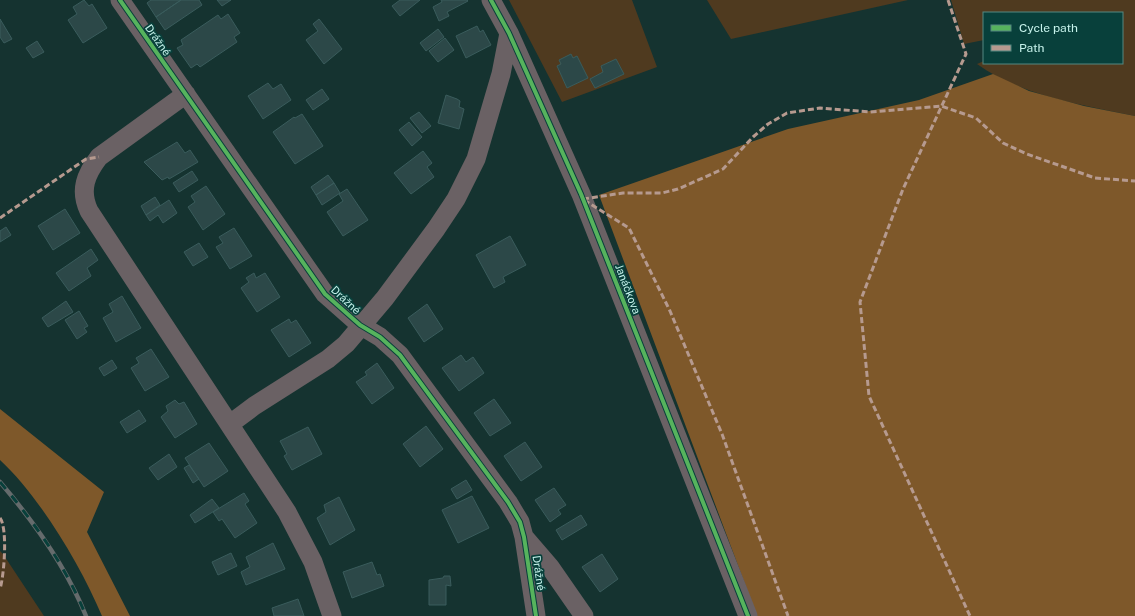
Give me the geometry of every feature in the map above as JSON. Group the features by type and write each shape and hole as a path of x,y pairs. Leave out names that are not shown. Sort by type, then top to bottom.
{"street":[{"name":"Drážné","path":"120,0 325,294 360,325 380,337 400,355 508,502 520,522 524,537 536,616"},
{"name":"Janáčkova","path":"491,0 509,33 581,194 748,616"},
{"name":"Drážné","path":"230,424 254,406 328,359 346,344 360,325 385,298 456,199 476,159 500,74 509,33"},
{"path":"186,94 98,157 88,171 84,185 84,200 89,211 287,512 313,562 332,616"},
{"name":"Drážné","path":"524,537 550,567 584,616"}],"shaded area":[{"path":"509,0 632,0 657,67 562,102"},
{"path":"707,0 908,0 731,39"},
{"path":"951,0 1135,0 1135,116 1074,103 1033,92 995,75 977,64 983,61 983,64 1123,64 1123,12 983,12 983,40 964,44"},
{"path":"993,74 1029,91 1084,106 1135,116 1135,616 757,616 599,195 788,129 919,100"},
{"path":"0,409 104,492 87,532 130,616 102,616 83,576 58,533 30,493 0,460"},
{"path":"0,551 3,554 44,616 0,616"}],"building":[{"path":"84,0 89,6 92,4 107,28 83,43 68,20 77,14 73,7"},
{"path":"151,0 181,0 156,17 147,3"},
{"path":"181,0 199,0 202,5 165,30 156,17"},
{"path":"217,0 231,0 222,6"},
{"path":"400,0 420,0 400,16 392,6"},
{"path":"441,0 468,1 447,12 449,16 439,21 433,7 442,2"},
{"path":"228,14 240,33 234,37 237,42 200,67 197,64 191,68 177,48 183,45 181,40 218,15 221,19"},
{"path":"0,19 12,39 4,43 0,37"},
{"path":"319,19 342,49 324,64 306,40 318,31 313,24"},
{"path":"477,26 480,32 483,30 491,45 466,58 456,36"},
{"path":"438,29 444,37 426,51 420,43"},
{"path":"445,38 454,50 438,62 429,51"},
{"path":"37,41 44,52 33,58 26,48"},
{"path":"571,54 573,58 577,56 588,78 567,88 557,66 561,64 559,60"},
{"path":"616,59 624,74 595,88 590,79 603,72 601,66"},
{"path":"268,83 273,89 281,84 291,100 263,119 248,96"},
{"path":"322,89 329,99 313,110 306,100"},
{"path":"446,95 460,101 459,107 464,109 459,129 438,123"},
{"path":"419,112 431,126 422,133 410,118"},
{"path":"302,114 323,146 295,164 273,132 294,117 295,118"},
{"path":"409,122 422,137 412,146 399,130"},
{"path":"177,142 185,153 190,150 198,162 169,179 168,177 162,180 144,162"},
{"path":"423,151 432,163 427,167 434,177 411,194 394,173"},
{"path":"192,171 198,180 179,192 173,183"},
{"path":"328,175 334,183 316,195 311,187"},
{"path":"334,183 340,193 322,205 316,195"},
{"path":"206,186 225,214 203,230 188,207 195,202 191,196"},
{"path":"347,189 368,220 343,236 327,212 343,201 339,194"},
{"path":"155,197 160,205 146,215 141,206"},
{"path":"169,200 177,213 163,223 158,215 150,221 146,215"},
{"path":"65,209 80,233 53,250 38,226"},
{"path":"6,227 11,235 0,242 0,231"},
{"path":"234,228 252,256 230,269 216,247 223,243 219,237"},
{"path":"510,236 526,265 503,277 505,282 494,288 476,255"},
{"path":"199,243 208,257 193,266 184,252"},
{"path":"91,249 98,260 87,268 91,276 69,291 56,273"},
{"path":"254,273 256,278 265,273 280,297 257,312 241,288 249,282 246,278"},
{"path":"122,296 141,328 116,342 103,318 113,312 109,304"},
{"path":"66,301 73,312 48,327 42,318"},
{"path":"427,304 443,329 424,342 408,318"},
{"path":"79,311 88,326 84,328 87,332 77,339 65,320"},
{"path":"289,319 291,323 296,320 311,343 289,357 271,330"},
{"path":"151,349 169,377 145,391 131,368 139,363 136,358"},
{"path":"461,355 466,362 473,357 484,373 459,391 442,368"},
{"path":"112,360 117,368 104,376 99,368"},
{"path":"377,363 394,388 372,404 356,382 367,375 365,372"},
{"path":"494,399 511,423 490,436 474,413"},
{"path":"175,400 179,404 184,402 197,424 175,438 161,417 168,411 166,406"},
{"path":"139,410 146,421 127,433 120,422"},
{"path":"426,426 443,449 420,467 403,444"},
{"path":"308,427 322,454 292,470 284,456 287,454 280,441"},
{"path":"525,442 542,467 521,481 504,456"},
{"path":"209,443 228,471 204,487 185,458"},
{"path":"169,454 177,467 158,480 149,468"},
{"path":"189,465 199,479 193,483 184,468"},
{"path":"466,480 472,490 457,499 451,489"},
{"path":"554,488 566,505 558,510 561,514 550,522 535,500"},
{"path":"244,493 249,501 245,504 257,523 235,538 222,519 219,521 213,512"},
{"path":"472,496 489,528 458,543 442,510"},
{"path":"339,497 355,530 330,545 317,518 326,512 324,505"},
{"path":"212,499 219,508 195,523 190,515"},
{"path":"581,515 587,525 562,540 556,530"},
{"path":"273,543 285,569 246,585 241,572 250,567 246,557"},
{"path":"231,553 237,566 218,575 212,562"},
{"path":"602,554 618,579 600,592 582,567"},
{"path":"372,562 377,575 380,574 384,586 352,598 343,572"},
{"path":"444,576 450,576 451,586 446,585 446,605 429,605 429,580 443,578"},
{"path":"298,599 304,616 274,616 272,608"}],"railway":[{"path":"0,482 37,529 59,562 86,616"}],"marked path":[{"path":"948,0 966,54 903,189 860,302 869,396 970,616"},
{"path":"583,199 623,193 662,193 678,189 723,169 753,137 768,124 787,113 820,108 870,112 941,106 976,118 1003,143 1027,154 1095,178 1135,181"},
{"path":"0,218 86,159 99,157"},
{"path":"584,200 629,228 670,311 722,434 788,616"},
{"path":"0,518 5,542 3,574 0,589"}],"cycle path":[{"path":"120,0 325,294 360,325 380,337 400,355 508,502 520,522 524,537 536,616"},
{"path":"491,0 509,33 581,194 748,616"}]}
